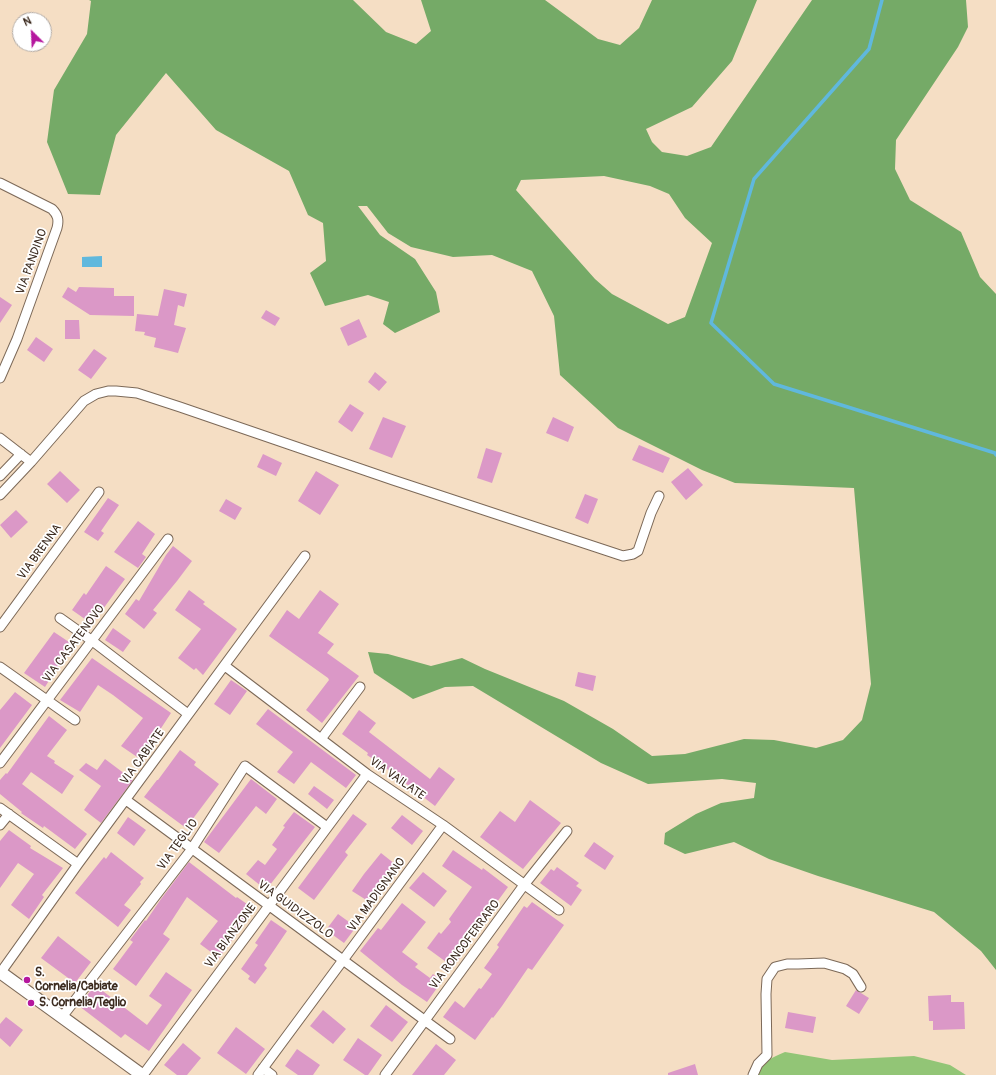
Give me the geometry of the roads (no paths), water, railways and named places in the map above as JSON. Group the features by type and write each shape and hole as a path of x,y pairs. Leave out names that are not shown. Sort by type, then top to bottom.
{"street":[{"name":"VIA PANDINO","path":"0,183 52,209 57,216 58,221 57,228 17,340 0,378"},
{"path":"0,495 84,401 91,396 100,393 116,391 137,394 180,407 623,556 638,552 659,496"},
{"path":"0,438 31,462"},
{"path":"0,476 21,454"},
{"name":"VIA BRENNA","path":"0,627 99,492"},
{"name":"VIA CASATENOVO","path":"0,763 168,539"},
{"name":"VIA CABIATE","path":"0,972 305,556"},
{"path":"60,618 92,640 188,714"},
{"name":"VIA VAILATE","path":"225,666 367,774 443,825 559,910"},
{"path":"0,667 46,701 76,720"},
{"path":"321,739 360,687"},
{"name":"VIA TEGLIO","path":"62,1016 191,850 245,766 327,827"},
{"name":"VIA BIANZONE","path":"142,1075 367,774"},
{"name":"VIA GUIDIZZOLO","path":"126,800 191,850 450,1040"},
{"path":"0,808 78,864"},
{"path":"0,825 9,814"},
{"name":"VIA MADIGNANO","path":"260,1071 443,825"},
{"name":"VIA RONCOFERRARO","path":"385,1075 524,885 567,831"},
{"path":"753,1075 758,1064 768,1054 767,979 775,967 787,964 824,962 845,969 853,974 861,987"},
{"path":"0,972 142,1075"},
{"path":"260,1071 272,1075"}],"water":[{"path":"102,256 102,267 82,267 82,257"}],"waterway":[{"path":"882,0 869,49 754,179 711,323 774,384 995,453 996,455"}],"place":[{"name":"S. Cornelia/Cabiate","path":"27,980"},
{"name":"S. Cornelia/Teglio","path":"31,1003"}]}
